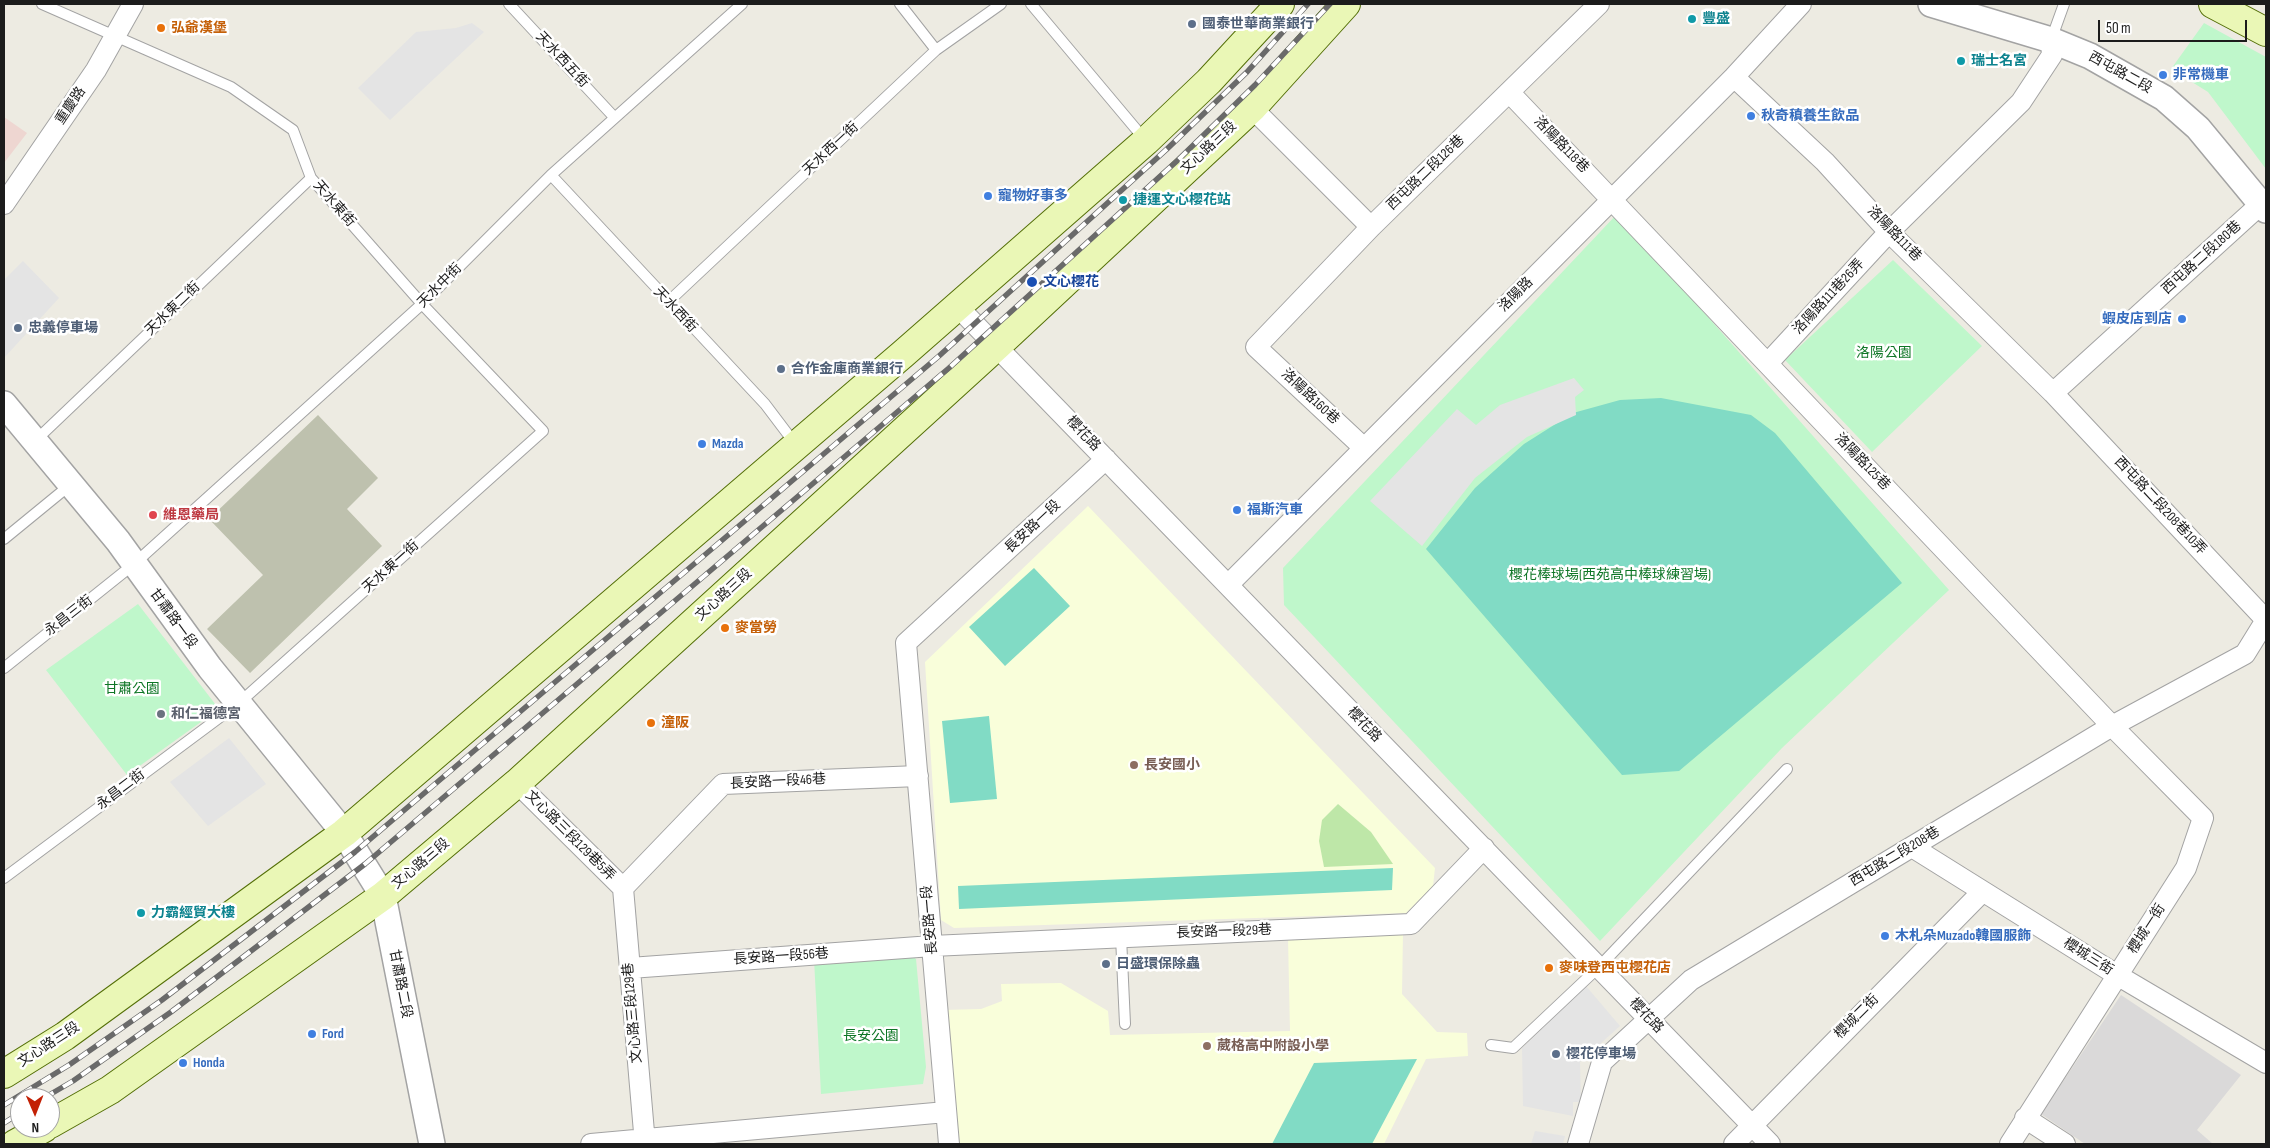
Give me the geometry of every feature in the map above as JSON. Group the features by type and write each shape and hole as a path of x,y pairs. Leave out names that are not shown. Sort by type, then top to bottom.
{"main road":[{"name":"文心路三段","path":"4,1074 65,1036 344,833 797,446 1146,141 1209,81 1280,4"},
{"name":"文心路三段","path":"60,1118 110,1090 383,896 518,783 997,346 1252,108 1346,4"},
{"path":"2213,4 2266,32"}],"street":[{"name":"重慶路","path":"4,204 96,70 133,4"},
{"name":"西屯路二段126巷","path":"1256,347 1371,227 1599,4"},
{"name":"洛陽路","path":"1228,585 1734,76 1801,4"},
{"name":"西屯路二段","path":"1930,4 2051,40 2090,56 2140,83 2172,104 2198,128 2264,207"},
{"name":"洛陽路111巷26弄","path":"1768,363 1889,232 2021,102 2052,55 2051,40"},
{"name":"洛陽路111巷","path":"1734,76 1825,162 1889,232 2054,392"},
{"name":"洛陽路118巷","path":"1509,92 1612,199"},
{"path":"1252,108 1371,227"},
{"name":"洛陽路125巷","path":"1612,199 2112,726"},
{"name":"西屯路二段180巷","path":"2054,392 2264,207"},
{"name":"櫻花路","path":"958,307 1770,1144"},
{"name":"洛陽路160巷","path":"1256,347 1364,448"},
{"name":"西屯路二段208巷10弄","path":"2054,392 2266,620"},
{"name":"甘肅路一段","path":"4,404 134,564 185,637 344,833"},
{"name":"長安路一段","path":"949,1144 906,643 1106,459"},
{"name":"西屯路二段208巷","path":"1578,1144 1602,1062 1690,980 2112,726 2245,654 2266,620"},
{"name":"櫻城一街","path":"2010,1144 2186,868 2203,818 2112,726"},
{"name":"長安路一段46巷","path":"623,888 723,784 918,776"},
{"name":"文心路三段129巷5弄","path":"518,783 623,888"},
{"name":"甘肅路二段","path":"344,833 383,896 432,1144"},
{"name":"櫻城三街","path":"1912,846 2117,976 2266,1063"},
{"name":"長安路一段29巷","path":"932,946 1411,924 1484,848"},
{"name":"文心路三段129巷","path":"623,888 644,1141"},
{"name":"櫻城二街","path":"1734,1144 1751,1124 1982,892"},
{"name":"長安路一段56巷","path":"630,968 932,946"},
{"path":"591,1144 644,1141 946,1112"},
{"path":"2025,1118 2065,1144"}],"lane":[{"name":"天水東街","path":"42,4 231,87 293,130 311,178 422,304 543,431"},
{"name":"天水中街","path":"134,564 422,304 551,175 742,4"},
{"path":"900,4 936,50"},
{"name":"天水西一街","path":"668,302 936,50 1001,4"},
{"path":"1031,4 1146,141"},
{"path":"2051,40 2064,4"},
{"name":"天水西五街","path":"516,6 614,117"},
{"name":"天水西街","path":"551,175 765,404 797,446"},
{"name":"天水東二街","path":"34,441 311,178"},
{"name":"天水東一街","path":"239,703 543,431"},
{"path":"4,539 70,485"},
{"name":"永昌三街","path":"4,668 134,564"},
{"name":"永昌二街","path":"4,878 239,703"},
{"path":"1491,1045 1513,1048 1599,967 1787,770"},
{"path":"1121,937 1125,1024"}],"shaded area":[{"path":"472,23 484,32 390,120 358,88 416,32 456,28"},
{"path":"4,117 27,133 4,163"},
{"name":"忠義停車場","path":"23,261 59,298 4,358 4,280"},
{"path":"1574,378 1584,390 1575,397 1576,415 1527,437 1475,478 1422,546 1370,501 1457,409 1476,425 1500,405"},
{"path":"318,415 378,478 347,509 382,546 250,673 207,629 263,575 209,519"},
{"name":"長安國小","path":"1088,506 1435,868 1433,886 1406,913 954,928 941,920 925,662"},
{"path":"229,738 266,784 208,826 170,782"},
{"name":"葳格高中附設小學","path":"1403,933 1402,994 1437,1032 1467,1033 1468,1056 1426,1059 1384,1144 956,1144 943,1010 981,1009 1002,1001 1001,984 1061,983 1108,1011 1110,1035 1290,1031 1288,938"},
{"name":"櫻花停車場","path":"1586,986 1620,1026 1580,1062 1581,1102 1573,1102 1573,1116 1523,1106 1522,1048"},
{"path":"2121,995 2241,1075 2197,1130 2213,1144 2085,1144 2041,1114"},
{"path":"1535,1131 1565,1136 1563,1144 1531,1144"}],"green space":[{"path":"2204,23 2266,57 2266,169 2208,92 2171,69"},
{"name":"櫻花棒球場(西苑高中棒球練習場)","path":"1617,214 1949,590 1782,748 1600,941 1284,605 1283,568"},
{"name":"洛陽公園","path":"1893,260 1982,346 1872,452 1785,360"},
{"path":"1661,398 1751,415 1775,433 1902,583 1679,771 1622,775 1426,549 1475,488 1524,444 1573,413 1620,400"},
{"path":"1034,568 1070,606 1005,666 969,627"},
{"name":"甘肅公園","path":"138,604 219,709 127,775 46,670"},
{"path":"989,716 997,799 950,803 942,721"},
{"path":"1338,804 1371,832 1393,864 1324,867 1319,841 1322,820"},
{"path":"1393,868 1392,890 959,909 958,886"},
{"name":"長安公園","path":"901,947 916,959 926,1067 923,1084 821,1094 814,959"},
{"path":"1417,1059 1372,1144 1272,1144 1314,1063"}],"railway":[{"path":"4,1105 69,1065 162,1000 355,852 939,356 1167,149 1247,72 1308,4"},
{"path":"60,1089 171,1012 365,864 949,368 1178,160 1255,85 1330,4"},
{"path":"4,1123 10,1119"}],"place":[{"name":"豐盛","path":"1692,19"},
{"name":"國泰世華商業銀行","path":"1192,24"},
{"name":"弘爺漢堡","path":"161,28"},
{"name":"瑞士名宮","path":"1961,61"},
{"name":"非常機車","path":"2163,75"},
{"name":"秋奇稹養生飲品","path":"1751,116"},
{"name":"寵物好事多","path":"988,196"},
{"name":"捷運文心櫻花站","path":"1123,200"},
{"name":"文心櫻花","path":"1032,282"},
{"name":"蝦皮店到店","path":"2182,319"},
{"name":"忠義停車場","path":"18,328"},
{"name":"合作金庫商業銀行","path":"781,369"},
{"name":"Mazda","path":"702,444"},
{"name":"福斯汽車","path":"1237,510"},
{"name":"維恩藥局","path":"153,515"},
{"name":"麥當勞","path":"725,628"},
{"name":"和仁福德宮","path":"161,714"},
{"name":"潼阪","path":"651,723"},
{"name":"長安國小","path":"1134,765"},
{"name":"力霸經貿大樓","path":"141,913"},
{"name":"木札朵Muzado韓國服飾","path":"1885,936"},
{"name":"日盛環保除蟲","path":"1106,964"},
{"name":"麥味登西屯櫻花店","path":"1549,968"},
{"name":"Ford","path":"312,1034"},
{"name":"葳格高中附設小學","path":"1207,1046"},
{"name":"櫻花停車場","path":"1556,1054"},
{"name":"Honda","path":"183,1063"}]}
